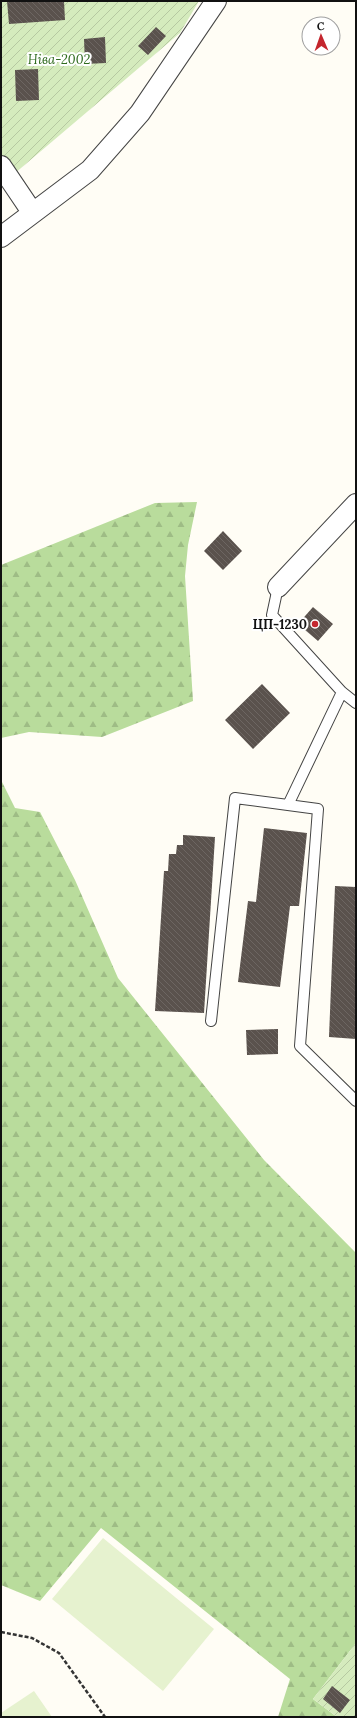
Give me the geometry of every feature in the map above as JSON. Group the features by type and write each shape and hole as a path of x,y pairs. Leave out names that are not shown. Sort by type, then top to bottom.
{"street":[{"path":"1,236 90,170 140,113 216,1"},
{"path":"5,173 32,212"},
{"path":"278,587 356,504"}],"lane":[{"path":"278,587 272,616 342,692 356,703"},
{"path":"288,805 342,692"},
{"path":"211,1021 235,798 318,809 300,1046 356,1101"}],"path":[{"path":"1,1632 32,1638 59,1653 105,1717"}],"green space":[{"name":"Ніва-2002","path":"1,1 199,1 180,33 1,185"},
{"path":"197,502 188,545 185,576 193,701 102,737 29,732 1,738 1,565 155,503"},
{"path":"1,780 15,808 40,812 75,880 118,978 264,1160 356,1253 356,1643 313,1699 337,1717 278,1717 290,1679 101,1528 40,1601 1,1585"},
{"path":"103,1538 214,1629 163,1691 52,1599"},
{"path":"356,1643 356,1717 337,1717 313,1699"},
{"path":"34,1691 52,1717 1,1717 1,1713"}],"building":[{"path":"7,1 64,1 65,20 9,24"},
{"path":"156,27 166,36 148,55 138,46"},
{"path":"105,37 106,63 85,64 84,39"},
{"path":"38,69 39,100 16,101 15,70"},
{"path":"223,531 242,551 223,570 204,551"},
{"name":"ЦП-1230","path":"313,607 333,624 318,641 298,624"},
{"path":"262,684 290,713 253,749 225,720"},
{"path":"264,828 307,833 299,906 290,906 280,987 238,982 248,901 256,902"},
{"path":"183,835 215,837 204,1013 155,1011 164,871 168,871 169,854 176,854 177,845 183,845"},
{"path":"335,886 356,887 356,1039 329,1037"},
{"path":"278,1029 278,1054 247,1055 246,1030"},
{"path":"332,1686 350,1700 340,1713 323,1699"}],"place":[{"name":"ЦП-1230","path":"315,624"}]}
